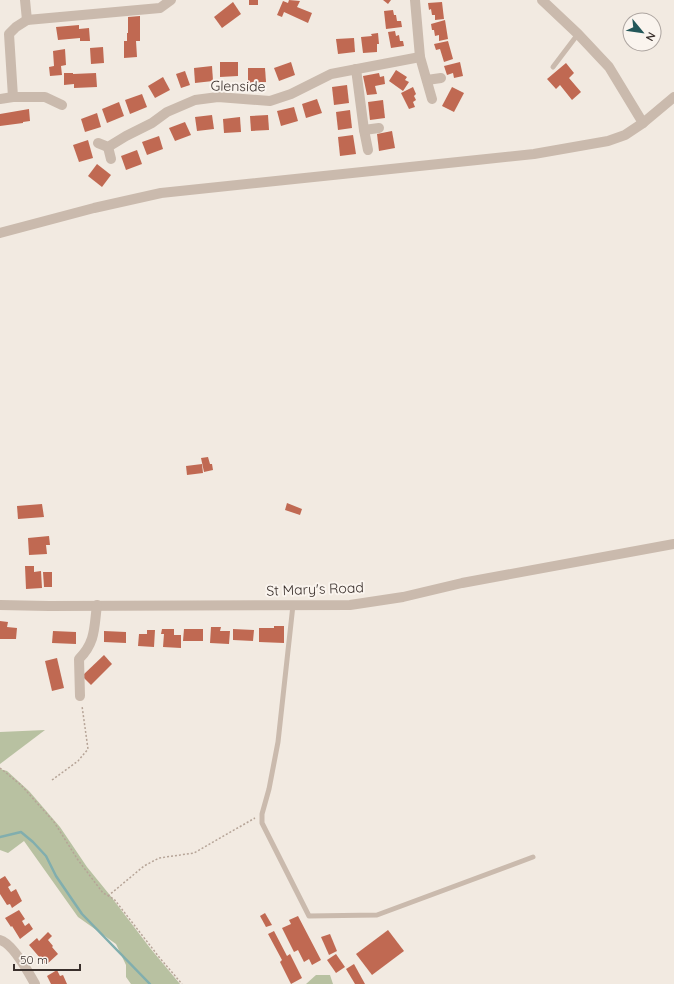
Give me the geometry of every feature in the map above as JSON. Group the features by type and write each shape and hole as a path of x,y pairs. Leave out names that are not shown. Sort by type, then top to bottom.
{"street":[{"path":"25,0 27,20"},
{"path":"13,97 5,32 27,20 160,8 171,0"},
{"path":"415,0 420,57 432,99"},
{"path":"542,0 609,66 643,123"},
{"name":"Glenside","path":"108,147 152,123 167,112 195,100 218,97 270,101 291,94 331,74 420,57"},
{"path":"356,69 368,150"},
{"path":"427,80 441,78"},
{"path":"0,99 13,97 45,97 62,105"},
{"path":"0,233 94,208 161,193 534,154 608,141 625,135 643,123 674,97"},
{"path":"364,130 379,128"},
{"path":"98,143 108,147 111,159"},
{"name":"St Mary's Road","path":"0,605 350,605 403,598 462,583 674,544"},
{"path":"80,696 79,659 92,642 97,605"},
{"path":"0,938 12,948 35,984"}],"lane":[{"path":"553,67 578,34"},
{"path":"293,605 278,742 269,789 262,814 262,823 309,916 377,915 533,857"}],"path":[{"path":"52,780 78,761 88,749 80,696"},
{"path":"0,768 21,785 54,822 102,893 114,899 182,984"},
{"path":"108,896 144,866 159,858 194,853 262,814"}],"green space":[{"path":"45,730 0,764 0,732"},
{"path":"0,769 7,771 29,791 60,827 87,867 180,984 131,984 126,977 126,965 116,944 78,917 24,841 8,853 0,850"},
{"path":"316,975 330,975 333,984 306,984"}],"building":[{"path":"249,0 258,0 258,5 249,5"},
{"path":"289,0 300,1 297,7 312,13 308,23 284,12 282,17 277,15 283,1 288,3"},
{"path":"383,0 391,0 388,4"},
{"path":"233,2 241,14 222,28 214,17"},
{"path":"442,2 444,19 435,20 435,15 432,15 431,9 429,10 428,3"},
{"path":"393,10 397,21 401,21 402,27 386,29 384,11"},
{"path":"140,16 140,41 136,41 137,57 124,58 124,41 127,41 128,17"},
{"path":"445,20 448,39 439,41 439,35 435,36 431,24"},
{"path":"79,25 79,29 89,28 90,41 80,41 80,38 58,40 56,27"},
{"path":"395,31 396,36 399,35 400,41 403,41 404,46 391,48 388,32"},
{"path":"378,33 379,44 377,44 377,52 363,53 361,37 372,36 371,34"},
{"path":"354,38 355,52 338,54 336,39"},
{"path":"448,41 453,59 444,62 440,49 436,50 434,44"},
{"path":"103,47 104,63 91,64 90,48"},
{"path":"65,49 66,65 61,66 62,75 50,76 49,67 54,66 53,51"},
{"path":"220,62 238,62 238,76 220,77"},
{"path":"291,62 295,75 279,81 274,68"},
{"path":"460,62 463,76 454,78 453,73 447,75 444,66"},
{"path":"566,63 574,73 569,78 581,92 572,100 560,85 556,89 547,79"},
{"path":"212,66 213,81 195,83 194,68"},
{"path":"248,68 265,68 266,82 248,83"},
{"path":"396,70 407,77 405,80 409,82 403,91 389,81"},
{"path":"185,71 190,85 181,88 176,74"},
{"path":"64,73 96,73 97,87 74,88 74,84 64,85"},
{"path":"379,73 380,77 384,76 385,84 375,86 377,94 367,95 363,76"},
{"path":"163,77 170,90 155,98 148,86"},
{"path":"347,85 349,103 334,105 332,87"},
{"path":"413,87 416,94 414,96 416,100 413,102 415,107 409,109 401,93"},
{"path":"452,87 464,93 454,112 442,106"},
{"path":"142,94 147,107 130,114 125,100"},
{"path":"317,99 322,113 306,118 302,104"},
{"path":"383,100 385,118 370,120 368,102"},
{"path":"119,102 124,116 107,123 102,109"},
{"path":"294,107 298,121 281,126 277,111"},
{"path":"29,109 30,121 0,126 0,114"},
{"path":"350,110 352,128 338,130 336,112"},
{"path":"97,113 101,127 85,132 81,119"},
{"path":"212,115 214,129 197,131 195,117"},
{"path":"268,115 269,130 251,131 250,116"},
{"path":"240,117 241,132 224,133 223,119"},
{"path":"185,122 191,135 175,141 169,128"},
{"path":"392,131 395,148 379,151 377,134"},
{"path":"353,135 356,154 340,156 338,137"},
{"path":"159,136 163,149 147,155 142,142"},
{"path":"88,140 93,158 79,162 73,145"},
{"path":"137,150 142,164 126,170 121,156"},
{"path":"97,164 111,175 102,187 88,176"},
{"path":"208,457 210,464 212,464 213,470 204,472 201,458"},
{"path":"202,464 203,473 187,475 186,466"},
{"path":"287,503 302,509 300,515 285,510"},
{"path":"42,504 44,517 18,519 17,506"},
{"path":"49,536 50,545 46,545 47,554 29,555 28,538"},
{"path":"25,566 34,566 34,572 41,571 42,588 26,589"},
{"path":"43,572 52,572 52,587 44,587"},
{"path":"0,621 8,622 7,627 17,628 16,639 0,639"},
{"path":"274,626 284,626 284,643 259,642 259,628 274,628"},
{"path":"211,627 221,627 220,631 230,631 229,644 210,643"},
{"path":"162,629 174,629 174,635 181,635 181,648 163,647 164,634 161,634"},
{"path":"184,629 203,629 203,641 183,641"},
{"path":"233,629 254,630 253,641 233,640"},
{"path":"147,630 155,630 154,647 138,646 139,634 147,634"},
{"path":"53,631 76,632 76,644 52,643"},
{"path":"104,631 126,632 126,643 104,642"},
{"path":"104,655 112,664 91,685 82,676"},
{"path":"57,658 64,688 52,691 45,661"},
{"path":"5,876 11,885 8,887 11,892 16,889 22,901 12,908 10,904 7,905 0,894 0,879"},
{"path":"19,910 25,919 22,921 25,926 29,923 33,929 20,939 5,918"},
{"path":"265,913 272,925 266,927 260,916"},
{"path":"298,916 321,960 312,965 309,959 304,962 298,950 294,952 282,928 291,924 289,920"},
{"path":"388,930 404,951 372,975 356,954"},
{"path":"274,931 287,956 290,954 302,978 291,984 280,962 282,960 268,934"},
{"path":"48,932 52,936 48,940 58,954 46,965 29,945 37,938 39,941"},
{"path":"330,934 337,951 329,955 321,937"},
{"path":"336,954 345,967 336,973 327,960"},
{"path":"354,964 365,984 355,984 346,969"},
{"path":"57,970 60,976 63,975 67,984 51,984 47,976"}],"waterway":[{"path":"0,837 21,832 33,842 46,856 56,876 82,914 150,984"}]}
